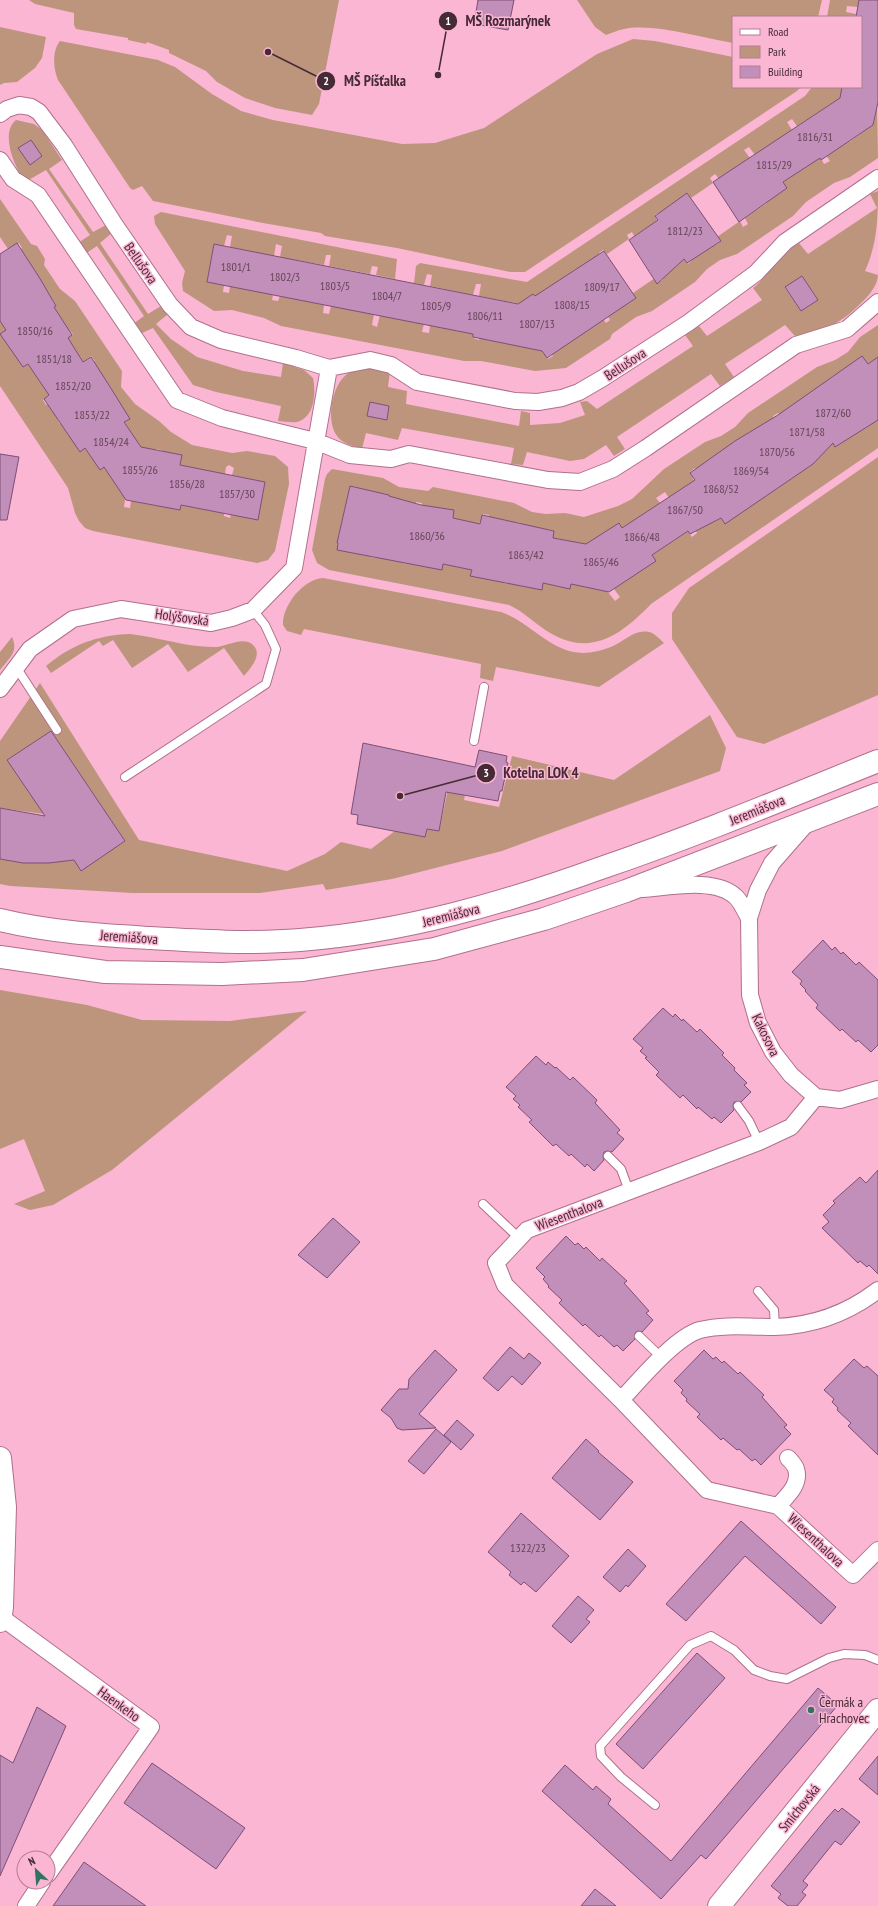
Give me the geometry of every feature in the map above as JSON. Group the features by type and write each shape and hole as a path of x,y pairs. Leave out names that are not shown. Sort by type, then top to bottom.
{"main road":[{"name":"Jeremiášova","path":"0,920 100,935 224,943 300,940 361,933 415,923 485,906 546,888 662,847 878,761"},
{"name":"Jeremiášova","path":"0,957 105,972 222,974 303,970 434,949 544,919 626,891 807,823 878,794"},
{"path":"0,1458 5,1507 0,1619"},
{"name":"Smíchovská","path":"720,1906 878,1710"}],"street":[{"name":"Bellušova","path":"0,114 7,109 19,105 31,107 38,112 64,146 114,225 170,305 191,327 221,340 296,358 329,368 370,360 391,364 417,382 515,401 538,402 562,398 589,386 688,323 756,273 784,242 878,178"},
{"path":"0,160 13,180 38,195 177,400 222,418 315,441 350,455 391,459 409,454 548,480 580,482 612,469 646,448 796,345 847,329 878,302"},
{"path":"315,441 329,368"},
{"name":"Holýšovská","path":"0,689 30,649 73,619 121,608 211,622 232,618 253,610 294,568 315,441"},
{"name":"Kakosova","path":"807,823 772,863 758,890 749,918 750,996 758,1023 773,1052 791,1075 816,1097"},
{"name":"Kakosova","path":"626,891 711,885 730,892 737,897 749,918"},
{"path":"816,1097 840,1100 878,1089"},
{"name":"Wiesenthalova","path":"816,1097 791,1127 759,1142 527,1230 496,1263 505,1285 621,1400 707,1490 778,1506 853,1575 878,1550"},
{"path":"621,1400 674,1345 700,1330 743,1327 775,1327 805,1324 834,1316 862,1302 878,1290"},
{"name":"Wiesenthalova","path":"778,1506 792,1492 796,1481 796,1469 788,1458"},
{"name":"Haenkeho","path":"0,1619 151,1728 56,1863"},
{"path":"26,1906 37,1890"}],"lane":[{"path":"125,777 266,684 276,649 265,625 253,610"},
{"path":"16,667 57,730"},
{"path":"474,741 484,687"},
{"path":"738,1106 749,1120 759,1142"},
{"path":"608,1156 621,1169 629,1191"},
{"path":"483,1204 519,1238"},
{"path":"758,1291 774,1310 775,1327"},
{"path":"638,1336 661,1357"},
{"path":"655,1805 621,1777 601,1756 600,1746 690,1644 711,1636 734,1650 754,1670 770,1676 787,1679 822,1661 844,1654 865,1655 878,1660"}],"green space":[{"path":"29,0 339,0 319,104 312,115 275,108 245,98 217,82 206,71 169,53 169,50 147,42 146,44 128,40 128,38 76,29 74,25 74,13 35,4"},
{"path":"577,0 822,0 818,16 732,16 732,43 663,29 649,28 624,29 606,35 595,27"},
{"path":"830,0 859,0 858,7 847,6 846,12 856,14 856,16 827,16"},
{"path":"0,27 46,37 42,58 35,68 17,82 4,83 0,85"},
{"path":"633,39 655,41 732,57 732,88 800,88 525,272 510,272 397,248 325,236 321,233 153,201 142,186 133,190 130,188 58,80 54,65 57,45 60,41 158,60 175,67 212,94 241,111 273,120 402,144 435,143 484,128 597,54"},
{"path":"811,88 842,88 840,98 797,126 792,119 787,122 792,130 755,155 749,147 744,150 750,158 719,179 715,174 710,178 713,183 691,198 687,193 663,217 660,212 655,215 657,221 634,236 632,232 627,235 629,239 607,254 603,250 599,253 602,258 578,273 576,269 571,272 574,277 551,292 547,288 543,291 538,301 533,294 528,297 531,306 479,296 481,284 476,284 473,295 430,286 432,275 427,274 424,285 414,283 416,266 420,263 527,282 805,96"},
{"path":"877,106 878,158 850,177 834,183 806,202 793,216 737,254 720,260 707,269 695,282 652,311 636,317 612,334 610,339 566,368 535,371 481,361 464,361 281,326 264,318 232,310 214,311 183,291 182,283 185,271 155,224 154,216 161,212 397,259 395,279 376,275 378,267 372,266 370,274 329,266 331,255 326,255 324,265 280,257 282,246 276,244 274,256 230,247 232,236 227,235 224,246 214,244 207,281 224,285 223,292 229,293 230,286 273,295 272,300 278,301 280,296 324,305 323,313 329,314 331,306 374,314 372,325 377,327 380,315 424,324 422,332 429,333 430,325 474,334 473,338 479,340 480,335 530,336 548,359 553,356 548,348 600,315 606,323 610,320 605,312 636,298 633,293 655,278 658,282 663,280 660,275 684,259 688,264 692,260 689,256 712,240 716,245 720,242 717,237 740,221 743,227 748,224 745,218 767,203 763,196 782,191 787,188 783,182 820,157 824,164 830,161 825,154 846,139 849,142 863,132 861,120 874,122"},
{"path":"16,120 34,124 42,130 62,160 49,169 93,232 106,225 112,233 100,243 148,314 161,306 168,314 156,324 171,339 197,357 243,371 281,377 283,363 304,370 313,378 314,384 313,404 308,415 297,422 278,421 281,406 216,392 193,385 153,328 140,334 133,324 144,316 97,246 85,254 78,243 90,235 46,170 25,182 10,150 9,133 11,126","holes":["30,140 42,156 30,165 19,148"]},
{"path":"878,191 877,222 872,251 865,271 878,275 878,278 873,290 867,297 851,313 835,324 826,328 795,336 785,325 725,364 734,377 720,386 711,374 617,437 625,449 614,456 606,445 584,459 570,461 527,452 523,465 511,464 514,448 402,428 398,440 366,433 362,449 342,441 333,429 331,421 332,402 339,384 350,372 365,368 390,371 388,387 407,391 406,404 519,426 521,411 530,413 530,425 560,423 585,415 580,402 587,401 597,409 693,346 685,335 699,326 707,336 762,300 753,288 763,279 770,267 779,257 798,242 808,254 877,208 870,194","holes":["802,276 818,300 801,311 785,288","370,402 389,406 387,420 367,416"]},
{"path":"0,199 31,244 37,246 45,259 44,265 60,289 75,301 122,371 121,387 135,404 159,421 171,432 192,445 232,453 247,451 275,456 288,467 289,484 275,551 268,560 257,563 93,531 85,528 79,521 75,513 68,488 0,386 0,321 49,395 43,400 46,405 53,400 63,415 57,419 60,424 66,420 81,442 76,446 79,451 85,448 100,470 104,467 128,478 124,507 130,508 131,501 157,506 159,500 175,503 174,509 180,510 181,505 224,513 224,516 230,518 231,514 257,519 265,482 232,475 234,468 229,465 226,467 225,474 180,465 182,455 176,454 160,461 162,450 156,449 154,460 149,459 124,422 130,419 105,395 112,390 109,385 102,389 87,367 95,361 91,356 83,362 67,338 73,334 68,329 63,332 49,310 56,306 53,300 12,255 22,248 19,243 8,249 0,237"},
{"path":"878,325 878,357 868,364 862,357 840,382 835,375 830,378 835,386 784,420 778,413 773,416 778,424 756,439 750,432 745,435 701,476 695,468 690,472 694,481 669,498 665,492 656,498 660,503 622,528 619,523 596,546 553,538 554,531 548,529 546,537 520,531 521,523 515,522 513,530 487,525 489,515 483,514 479,524 453,518 454,510 420,512 422,503 416,502 414,511 387,505 389,495 383,493 354,499 356,487 350,486 337,543 338,550 371,550 370,557 376,558 378,551 404,556 403,563 409,564 411,558 442,570 443,564 472,570 470,576 476,577 477,571 504,576 503,583 509,584 510,577 537,582 536,589 542,590 543,583 570,589 571,584 596,577 615,601 620,597 614,589 652,555 688,531 692,537 697,533 693,527 716,512 725,523 813,464 809,459 833,443 836,447 861,424 864,429 869,426 866,421 878,413 878,448 651,604 629,624 606,638 594,642 581,643 567,641 547,631 520,611 509,605 329,570 317,563 312,550 325,479 327,474 332,469 383,478 399,487 428,491 433,487 514,503 532,512 546,514 565,513 584,517 618,506 632,499 664,469 705,442 721,436 735,427 748,413 817,367 835,360 848,352 860,337"},
{"path":"878,457 878,695 764,744 737,737 672,639 672,613 689,588"},
{"path":"323,578 501,612 522,623 551,643 571,652 587,653 602,650 641,632 652,633 664,643 599,687 496,667 493,681 480,678 481,664 304,629 301,635 287,631 283,625 286,610 290,602 301,588 308,583"},
{"path":"130,634 206,647 217,647 245,641 253,645 257,653 253,665 244,676 224,648 188,672 168,644 132,668 113,640 103,646 99,641 51,673 46,666 65,652 85,642 106,636"},
{"path":"12,637 14,642 14,651 0,670 0,652"},
{"path":"40,683 139,840 287,871 325,854 341,842 371,849 395,831 425,837 427,829 439,831 453,766 467,784 464,800 499,807 512,756 614,780 710,715 726,748 720,771 502,851 392,879 326,890 323,884 260,893 133,893 10,886 0,884 0,859 37,862 74,860 81,870 125,841 51,731 7,760 44,814 0,808 0,741"},
{"path":"0,990 87,1005 142,1020 230,1021 307,1011 112,1170 53,1205 30,1210 14,1204 45,1191 24,1139 0,1149"}],"building":[{"path":"478,0 514,0 508,30 474,24"},
{"path":"859,0 878,0 878,102 873,125 821,160 820,158 783,182 787,188 739,222 713,182 840,98 842,88 862,88 862,16 856,16"},
{"path":"31,140 42,156 30,165 18,148"},
{"path":"687,193 721,241 687,263 684,259 657,284 629,240 658,220 655,216"},
{"path":"17,243 39,277 56,306 54,307 72,335 68,338 83,362 91,357 130,419 124,422 141,447 182,455 180,465 265,482 258,520 181,505 180,510 126,500 104,467 100,470 85,448 80,452 44,399 49,395 28,364 23,367 0,334 6,330 0,321 0,254"},
{"path":"214,244 518,304 533,294 535,296 604,251 636,298 547,358 542,351 473,337 473,334 207,282"},
{"path":"802,276 818,300 801,311 785,287"},
{"path":"862,356 868,364 878,357 878,420 835,447 833,443 813,464 725,524 721,518 690,534 688,531 652,555 656,561 609,592 571,584 570,589 543,583 542,590 470,576 472,570 443,564 442,570 337,550 337,543 350,486 389,495 421,505 454,510 453,518 480,524 482,515 554,531 553,538 586,544 619,523 622,528 695,480 690,473 735,441 778,415"},
{"path":"370,402 389,406 387,420 367,416"},
{"path":"0,454 19,457 7,520 0,520"},
{"path":"51,731 125,841 81,871 74,860 49,863 23,863 0,859 0,808 45,816 7,760"},
{"path":"363,743 475,767 479,750 507,756 506,762 508,763 502,791 500,791 498,801 446,792 439,831 427,829 425,837 357,824 358,815 351,814"},
{"path":"823,940 832,950 835,947 841,954 843,952 856,965 859,962 878,980 878,1045 871,1052 858,1040 856,1042 842,1029 840,1031 816,1008 818,1005 800,984 802,981 792,972"},
{"path":"663,1008 673,1017 675,1014 682,1021 683,1019 697,1032 700,1029 724,1053 722,1055 747,1083 744,1085 751,1092 741,1102 734,1102 734,1110 721,1123 714,1117 712,1119 698,1107 697,1109 683,1095 680,1098 656,1075 659,1072 645,1058 647,1057 640,1051 643,1048 633,1039"},
{"path":"536,1056 546,1065 548,1062 555,1068 556,1067 570,1080 573,1077 597,1100 595,1103 620,1130 617,1133 624,1139 612,1152 604,1152 604,1160 594,1171 587,1164 585,1167 571,1154 569,1156 556,1144 553,1146 529,1122 532,1120 518,1107 520,1105 513,1099 516,1096 506,1087"},
{"path":"878,1170 878,1274 869,1265 867,1267 860,1261 858,1263 822,1228 829,1222 823,1215 835,1203 833,1201 860,1177 866,1183"},
{"path":"333,1218 360,1242 327,1278 298,1255"},
{"path":"566,1236 575,1245 578,1243 584,1249 586,1247 600,1261 602,1258 627,1281 624,1283 649,1311 646,1313 653,1320 642,1332 638,1331 635,1333 635,1339 623,1351 617,1345 614,1347 601,1335 599,1337 585,1324 583,1326 559,1303 562,1300 548,1287 549,1286 543,1279 545,1277 536,1268"},
{"path":"510,1347 524,1359 529,1353 541,1363 522,1385 512,1376 498,1391 483,1378"},
{"path":"435,1350 457,1370 419,1414 436,1428 402,1430 397,1428 391,1418 381,1410 399,1389 408,1389 409,1379"},
{"path":"704,1350 713,1359 716,1357 722,1363 724,1361 738,1374 740,1372 764,1395 762,1397 787,1425 784,1427 791,1434 761,1465 755,1459 752,1461 739,1449 737,1450 723,1438 721,1440 697,1417 700,1414 686,1401 687,1399 681,1393 683,1390 674,1381"},
{"path":"854,1359 864,1368 867,1366 878,1376 878,1455 848,1426 851,1423 837,1410 838,1408 832,1402 834,1399 824,1390"},
{"path":"457,1420 474,1435 461,1450 444,1435"},
{"path":"436,1429 451,1442 424,1474 408,1461"},
{"path":"586,1439 599,1451 598,1452 633,1482 600,1520 552,1478"},
{"path":"521,1513 569,1556 536,1592 524,1582 521,1585 509,1575 511,1572 488,1552"},
{"path":"741,1521 836,1607 821,1624 745,1556 686,1621 666,1604"},
{"path":"628,1549 646,1566 628,1587 626,1585 620,1592 603,1577"},
{"path":"578,1596 594,1610 586,1619 590,1622 571,1643 552,1626"},
{"path":"697,1653 725,1678 643,1769 616,1744"},
{"path":"818,1688 838,1705 706,1859 701,1855 661,1899 542,1791 565,1765 593,1790 596,1786 611,1799 608,1804 671,1861"},
{"path":"37,1707 66,1726 0,1876 0,1755 13,1763"},
{"path":"878,1756 878,1795 859,1779"},
{"path":"152,1763 245,1828 216,1869 124,1803"},
{"path":"842,1808 860,1822 841,1845 835,1841 803,1881 808,1885 802,1892 806,1895 797,1906 788,1906 778,1898 781,1894 771,1886 835,1809 838,1812"},
{"path":"84,1862 112,1882 146,1906 53,1906"},
{"path":"595,1889 616,1906 581,1906"}],"place":[{"name":"MŠ Píšťalka","path":"268,52"},
{"name":"MŠ Rozmarýnek","path":"438,75"},
{"name":"Kotelna LOK 4","path":"400,796"},
{"name":"Čermák a Hrachovec","path":"811,1710"}]}
